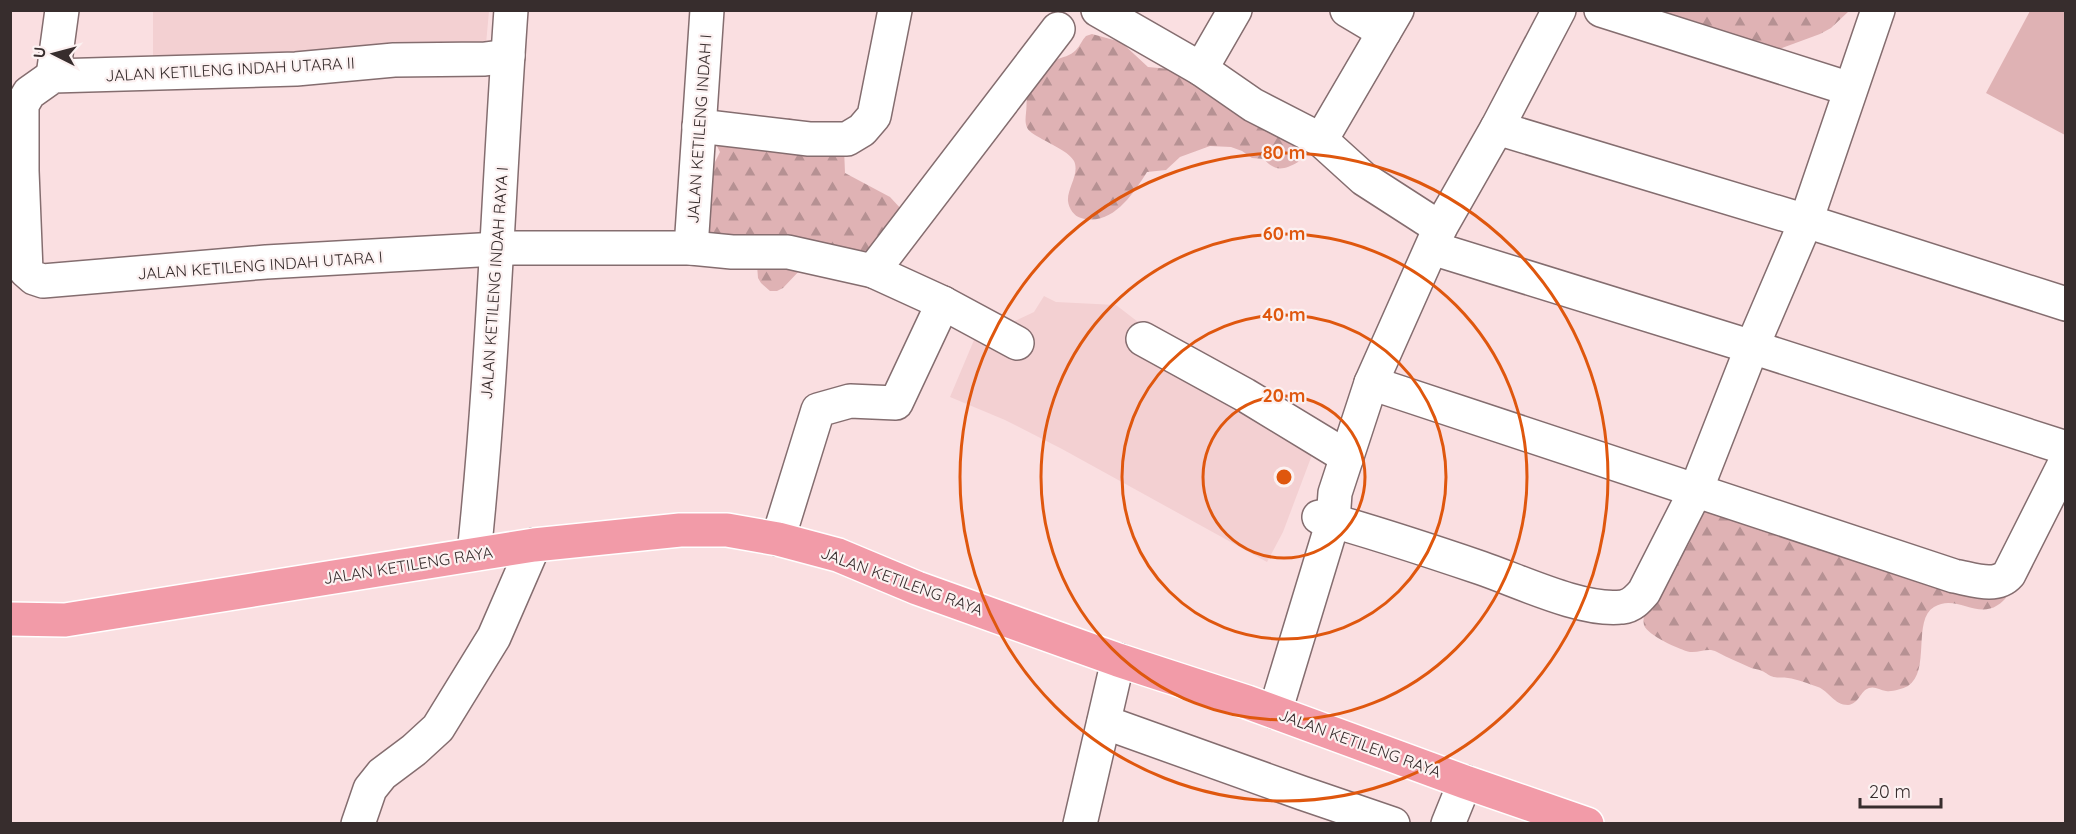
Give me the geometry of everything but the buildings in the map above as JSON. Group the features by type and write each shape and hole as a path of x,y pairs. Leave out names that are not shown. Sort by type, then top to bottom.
{"main road":[{"name":"JALAN KETILENG RAYA","path":"10,619 66,620 534,545 680,530 727,530 778,539 838,555 917,588 1587,824"}],"street":[{"path":"16,170 22,105 29,93 53,76 62,10"},
{"name":"JALAN KETILENG INDAH RAYA I","path":"474,554 498,250 511,10"},
{"name":"JALAN KETILENG INDAH I","path":"691,248 707,10"},
{"path":"699,126 809,139 847,139 862,130 874,116 895,10"},
{"path":"1098,10 1201,69 1253,105 1321,140 1436,238 1752,348 2066,448"},
{"path":"1201,69 1235,10"},
{"path":"1321,140 1390,21 1347,10"},
{"path":"1265,709 1371,383 1436,238 1497,128 1558,10"},
{"path":"1601,10 1850,89"},
{"path":"1329,511 1561,597 1596,605 1621,607 1636,601 1644,592 1696,490 1752,348 1806,221 1878,10"},
{"path":"873,271 1058,29"},
{"name":"JALAN KETILENG INDAH UTARA II","path":"53,76 296,69 394,60 485,59 508,56"},
{"path":"1497,128 1806,221 2066,304"},
{"name":"JALAN KETILENG INDAH UTARA I","path":"16,170 26,271 34,278 43,281 266,262 498,250"},
{"name":"JALAN KETILENG INDAH I","path":"498,250 514,248 691,248 732,252 788,252 873,271 943,303 1017,343"},
{"path":"778,539 818,410 850,401 896,403 943,303"},
{"path":"1143,339 1245,395 1347,457"},
{"path":"1371,383 1954,576 1989,583 2004,579 2009,574 2066,461"},
{"path":"358,824 370,789 382,774 438,728 494,638 534,545"},
{"path":"1080,824 1118,660"},
{"path":"1104,722 1393,824"},
{"path":"1448,824 1465,782"}],"shaded area":[{"path":"153,11 489,11 486,44 153,62"},
{"path":"1044,296 1056,302 1116,305 1142,325 1321,431 1283,532 1267,562 1062,449 1005,420 950,397 974,340 1034,312"}],"green space":[{"path":"1637,11 1849,11 1831,28 1820,34 1782,48 1767,48"},
{"path":"2030,11 2065,11 2065,135 1986,93"},
{"path":"1092,34 1121,42 1148,67 1180,70 1282,134 1300,151 1298,162 1288,167 1276,168 1264,159 1252,158 1231,147 1210,146 1180,157 1166,170 1147,172 1128,199 1112,213 1092,220 1076,216 1068,201 1075,171 1074,161 1066,153 1028,129 1026,125 1027,96 1032,83 1049,65 1074,52 1086,36"},
{"path":"789,118 809,123 844,148 845,173 890,197 903,211 883,249 801,269 783,288 770,291 758,278 757,265 703,236 711,170 720,152 716,140"},
{"path":"1687,502 2011,591 2001,603 1992,608 1973,608 1953,603 1944,603 1934,607 1924,623 1921,658 1915,679 1908,686 1894,691 1869,688 1852,704 1843,704 1818,687 1792,679 1772,677 1714,651 1685,651 1664,642 1646,629 1644,615 1647,601"}]}
